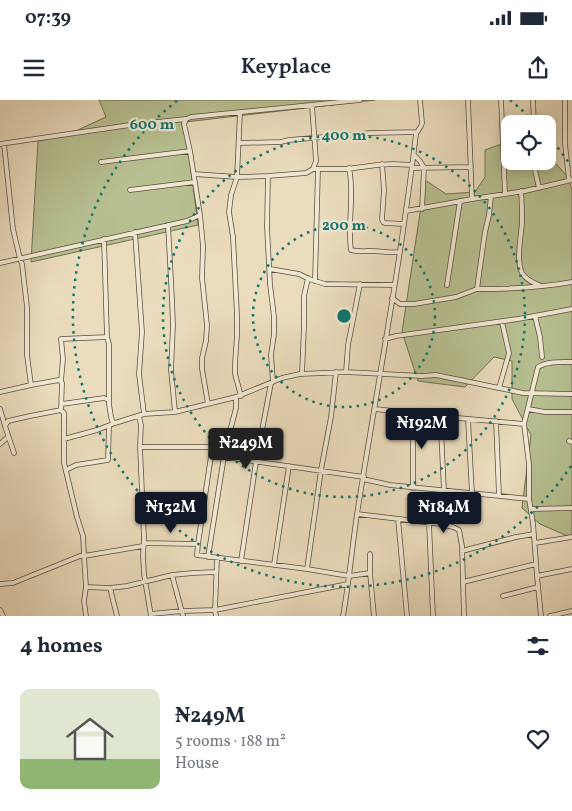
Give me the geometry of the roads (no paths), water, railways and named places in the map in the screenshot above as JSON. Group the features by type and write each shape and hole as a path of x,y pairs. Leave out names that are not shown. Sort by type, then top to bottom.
{"street":[{"path":"31,385 27,355 27,307 22,264 13,229 2,144 191,117 360,100"},
{"path":"343,616 357,514 417,132 422,123 420,100"},
{"path":"468,100 472,199"},
{"path":"500,100 505,193"},
{"path":"533,100 534,115"},
{"path":"406,211 539,188 571,180 565,144 565,100"},
{"path":"312,105 316,161 315,281"},
{"path":"208,557 224,457 238,396 234,363 238,335 238,315 233,237 229,212 231,195 237,177 240,112"},
{"path":"186,118 184,124 200,215 202,278 207,324 202,369 208,404"},
{"path":"239,143 281,142 371,133 417,132"},
{"path":"101,162 190,151"},
{"path":"414,154 424,168 422,209"},
{"path":"194,174 237,177 268,176 306,173 316,169 382,164 424,168 471,167"},
{"path":"382,164 384,190 382,220 386,223 404,224"},
{"path":"349,168 352,182 351,250 399,252"},
{"path":"535,170 539,188"},
{"path":"241,561 256,462 272,382 271,355 274,317 271,302 267,228 268,176"},
{"path":"130,190 194,182"},
{"path":"521,191 520,269 527,279 541,286"},
{"path":"477,289 491,196"},
{"path":"447,285 460,201"},
{"path":"0,263 188,221 200,215"},
{"path":"168,225 173,325 171,370 175,412"},
{"path":"135,232 142,332 139,374 143,513 142,556 151,615 182,611 215,610 348,584"},
{"path":"104,239 109,400 111,417 113,423 115,423"},
{"path":"270,269 298,274 326,284 394,285"},
{"path":"302,374 304,296 308,278"},
{"path":"392,298 400,304 414,304 456,297 477,289 508,289 572,282"},
{"path":"346,372 348,344 360,284"},
{"path":"386,339 396,336 502,322 572,309"},
{"path":"535,316 542,357"},
{"path":"499,388 509,353 502,322"},
{"path":"387,330 396,336"},
{"path":"86,616 83,536 64,463 64,413 61,410 63,359 61,339 107,337"},
{"path":"541,616 529,499 528,446 524,424 538,367 548,363 572,362"},
{"path":"307,569 321,470 331,417 336,372"},
{"path":"64,439 141,415 175,412 238,396 282,378 302,374 346,372 442,376 516,392 572,394"},
{"path":"0,392 61,381"},
{"path":"62,404 104,398 109,400"},
{"path":"0,409 14,453"},
{"path":"375,409 524,424"},
{"path":"528,409 545,412 572,412"},
{"path":"5,426 8,421 15,419 61,410"},
{"path":"411,413 413,488"},
{"path":"441,416 446,500 441,524"},
{"path":"468,419 472,494"},
{"path":"496,421 499,496"},
{"path":"66,470 76,465 109,459 109,426"},
{"path":"0,444 8,437"},
{"path":"140,447 212,448 198,555 349,576 370,573"},
{"path":"212,453 224,457 256,462 321,470 390,485 529,499"},
{"path":"274,565 289,466"},
{"path":"530,509 572,508"},
{"path":"143,513 167,510 203,513"},
{"path":"357,514 441,524 460,530 464,616"},
{"path":"398,519 407,616"},
{"path":"429,523 433,616"},
{"path":"462,551 534,534"},
{"path":"535,543 572,537"},
{"path":"0,584 13,583 80,556 143,544 198,544"},
{"path":"370,554 374,616"},
{"path":"216,616 217,558"},
{"path":"463,582 536,564"},
{"path":"537,576 572,569"},
{"path":"86,587 110,588 127,586 172,575 216,572"},
{"path":"172,575 183,616"},
{"path":"503,596 538,587"},
{"path":"110,588 117,616"},
{"path":"0,610 3,616"},
{"path":"550,616 572,611"}]}
